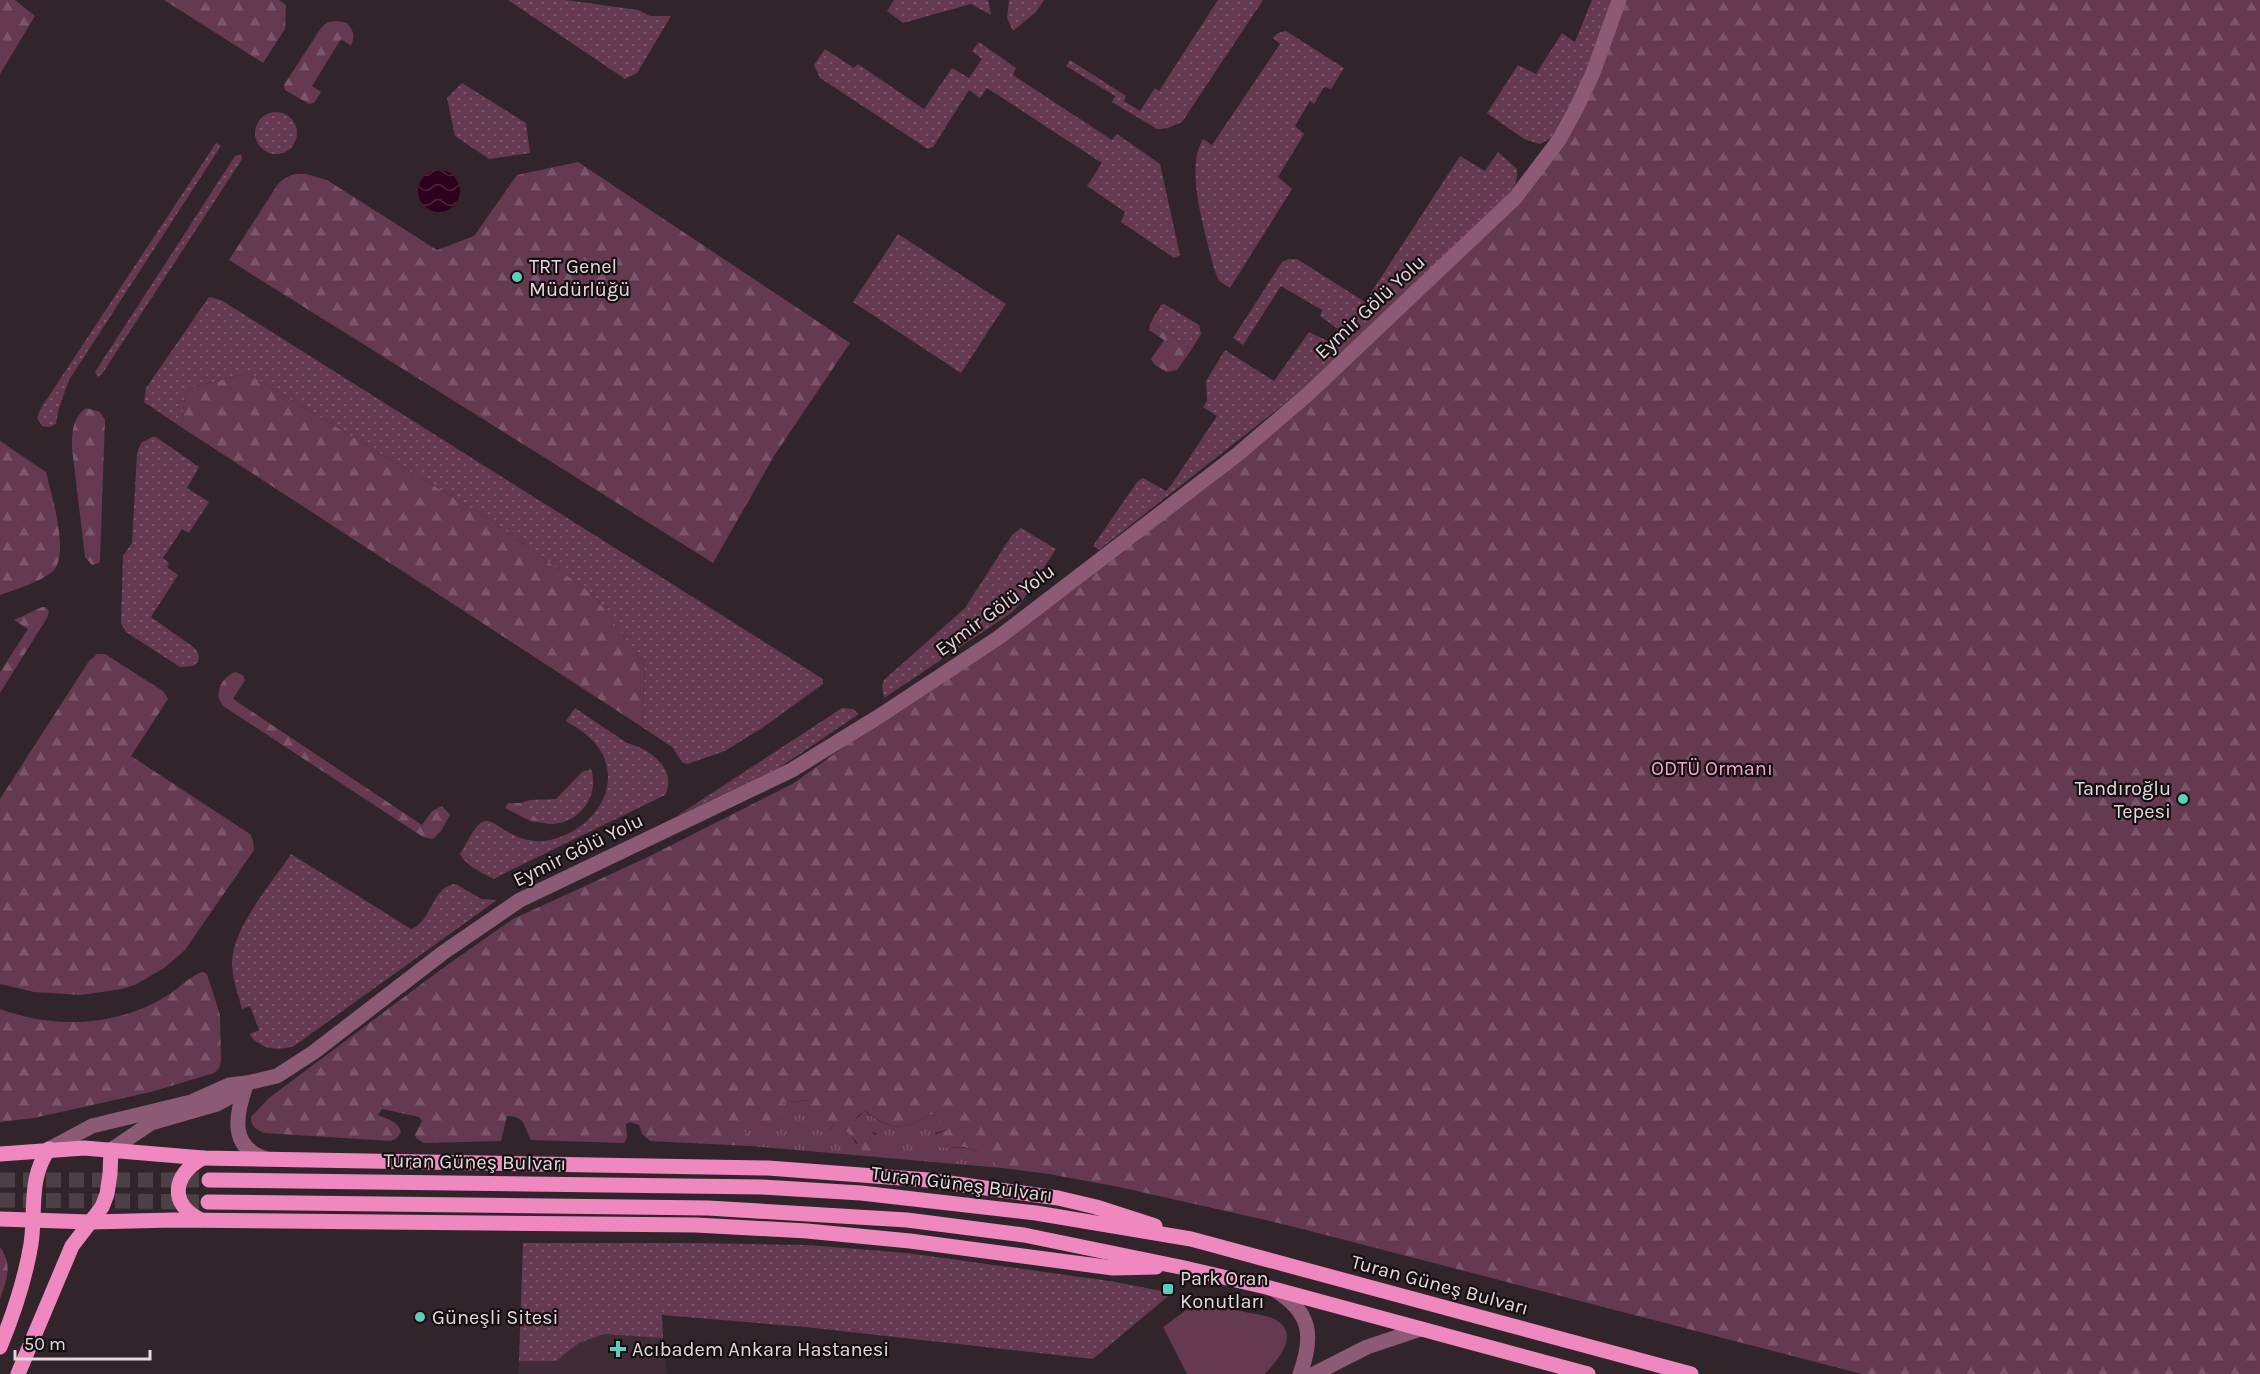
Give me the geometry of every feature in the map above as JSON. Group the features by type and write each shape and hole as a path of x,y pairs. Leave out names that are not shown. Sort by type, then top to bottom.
{"main road":[{"path":"0,1154 84,1148 203,1158 734,1167 928,1180 1058,1198 1131,1217 1191,1239"},
{"path":"0,1347 23,1286 34,1221 36,1173 49,1149"},
{"path":"18,1374 72,1246 102,1207 107,1194 111,1150"},
{"path":"202,1220 191,1215 184,1207 178,1190 182,1173 191,1164 203,1158"},
{"name":"Turan Güneş Bulvarı","path":"209,1180 773,1188 906,1198 1036,1213 1191,1239 1690,1374"},
{"path":"208,1202 708,1208 887,1219 1024,1235 1180,1267 1272,1289 1588,1374"},
{"path":"0,1219 90,1222 202,1220 707,1226 807,1231 910,1241 1113,1268 1180,1267"}],"street":[{"name":"Eymir Gölü Yolu","path":"49,1149 92,1126 191,1102 229,1085 277,1076 314,1052 444,952 520,900 792,770 998,638 1238,454 1308,394 1515,198 1559,140 1576,109 1593,73 1619,0"},
{"path":"111,1150 152,1123 217,1104 247,1083"},
{"path":"247,1083 239,1104 238,1131 248,1150 270,1159"},
{"path":"1272,1289 1294,1303 1306,1322 1308,1342 1300,1374"},
{"path":"1314,1374 1367,1347 1421,1329"}],"shaded area":[{"name":"Acıbadem Ankara Hastanesi","path":"604,1334 663,1338 667,1374 518,1374 519,1361 556,1361 579,1343"}],"green space":[{"path":"0,0 15,0 35,16 0,74"},
{"path":"164,0 279,0 286,5 285,29 263,63"},
{"path":"508,0 566,0 638,10 650,16 671,16 637,73 625,79"},
{"path":"894,0 988,0 991,15 971,4 903,23 887,11"},
{"path":"1009,0 1044,0 1036,12 1013,31 1007,18"},
{"path":"1218,0 1263,0 1182,122 1168,128 1157,129 1112,102 1115,96 1066,66 1070,60 1126,96 1124,101 1140,111 1155,88 1159,91"},
{"path":"1592,0 1611,0 1589,64 1570,109 1553,137 1540,144 1524,139 1487,113 1518,65 1536,74 1562,33 1575,42"},
{"name":"ODTÜ Ormanı","path":"1619,0 2260,0 2260,1374 1862,1374 1287,1225 1119,1187 1002,1168 976,1151 964,1147 940,1148 931,1136 949,1129 949,1125 932,1114 905,1126 898,1126 883,1123 866,1111 860,1114 855,1120 883,1143 874,1152 863,1151 852,1136 835,1122 827,1133 820,1131 808,1118 810,1106 807,1100 792,1102 786,1100 783,1103 786,1111 784,1118 747,1125 742,1129 752,1139 753,1144 750,1146 650,1141 642,1134 639,1125 630,1122 626,1124 627,1138 624,1143 531,1140 521,1120 507,1116 501,1141 424,1143 416,1138 415,1134 422,1121 419,1117 382,1109 378,1115 400,1128 401,1132 397,1138 391,1141 264,1133 254,1127 251,1117 269,1098 443,968 513,919 648,857 794,783 1067,585 1238,454 1538,170"},
{"path":"328,22 347,23 352,31 351,46 341,39 312,86 321,92 314,103 309,104 285,90 284,85 321,28"},
{"path":"1286,31 1344,68 1331,89 1324,87 1314,104 1310,101 1295,126 1304,134 1278,177 1292,189 1230,288 1219,281 1202,221 1196,185 1198,152 1203,139 1212,145 1280,44 1273,38 1278,33"},
{"path":"979,42 1016,68 1013,75 1112,140 1117,134 1160,164 1180,255 1174,258 1121,222 1125,212 1087,186 1102,163 987,88 980,98 969,90 933,147 928,149 820,78 814,65 825,49 854,68 858,64 924,109 952,68 969,78 982,59 972,51"},
{"path":"462,83 526,123 530,153 489,159 455,136 447,98"},
{"path":"276,112 284,113 291,118 296,125 296,141 291,148 284,153 276,154 268,153 261,148 256,141 255,133 256,125 261,118 268,113"},
{"path":"216,143 220,145 219,149 69,380 56,424 50,427 42,426 37,418 41,408"},
{"path":"1498,152 1517,169 1517,176 1510,192 1492,211 1298,393 1099,550 1093,546 1137,482 1143,478 1166,491 1172,484 1217,416 1203,407 1207,401 1206,381 1225,350 1274,381 1309,332 1332,343 1338,329 1320,316 1322,310 1281,286 1243,345 1233,338 1282,262 1297,259 1365,302 1460,156 1485,171"},
{"path":"241,154 242,159 98,377 95,372 235,156"},
{"path":"578,162 850,343 774,456 713,563 229,260 278,184 295,174 306,174 327,180 437,250 474,236 517,175"},
{"path":"898,234 1006,304 961,373 853,302"},
{"path":"209,297 221,300 823,679 823,684 765,726 725,751 687,764 682,762 672,747 642,727 645,666 595,596 491,520 247,373 190,388 185,396 181,427 144,402 146,388"},
{"path":"1164,304 1199,325 1201,334 1192,349 1151,322 1161,305"},
{"path":"1151,322 1192,349 1177,370 1167,372 1155,365 1151,359 1164,340 1149,330"},
{"path":"247,373 491,520 595,596 645,666 642,727 181,427 185,396 190,388"},
{"path":"86,408 100,412 105,420 100,559 99,563 92,565 85,557 72,448 74,426 78,416"},
{"path":"156,437 199,467 187,488 209,502 189,533 182,529 163,558 169,563 167,567 178,575 151,617 196,649 199,656 198,662 193,666 180,667 126,632 121,623 123,556 132,543 137,453 141,443"},
{"path":"0,441 46,472 58,524 60,553 52,572 34,583 0,595"},
{"path":"1021,528 1056,549 1021,603 1011,613 884,698 882,686 884,680 965,608 1012,535"},
{"path":"46,607 49,612 47,618 0,693 0,672 28,629 14,620"},
{"path":"97,654 105,654 163,691 168,699 131,756 250,834 254,850 185,950 164,968 135,985 81,995 34,992 0,984 0,799 89,661"},
{"path":"235,672 243,675 245,680 233,699 422,825 432,811 442,806 450,815 441,831 433,839 423,837 223,706 219,696 220,686"},
{"path":"575,708 627,743 653,755 665,769 668,777 665,795 494,879 480,872 466,862 460,854 474,830 481,823 491,822 524,839 545,841 564,836 576,829 597,810 608,784 607,770 603,755 596,744 566,721"},
{"path":"842,708 853,709 859,714 779,768 677,816"},
{"path":"591,769 593,787 588,803 569,820 556,824 544,823 533,816 521,803 530,800 556,799 582,772"},
{"path":"508,803 521,803 543,823 530,821 505,808"},
{"path":"291,854 411,929 424,919 442,890 448,886 456,884 481,899 497,900 294,1046 282,1049 266,1047 251,1037 250,1034 259,1030 250,1006 242,1009 232,963 239,935 254,906"},
{"path":"203,972 207,974 220,1015 221,1061 214,1073 151,1092 34,1118 0,1122 0,1009 42,1020 63,1022 105,1019 146,1007"},
{"path":"786,1099 792,1102 808,1100 830,1130 835,1121 852,1136 856,1144 877,1134 863,1129 855,1120 865,1111 883,1123 898,1126 905,1126 932,1114 949,1125 949,1129 935,1133 952,1148 973,1150 1002,1168 750,1146 753,1144 742,1129 747,1124 784,1118 783,1103"},
{"path":"523,1243 807,1245 907,1253 1110,1281 1172,1293 1093,1359 805,1327 662,1315 663,1338 604,1334 579,1343 556,1361 519,1361"},
{"path":"0,1247 8,1266 8,1272 0,1299"},
{"path":"1200,1300 1269,1317 1283,1326 1287,1333 1287,1340 1280,1355 1265,1374 1187,1374 1163,1327"}],"water":[{"path":"439,170 454,176 460,191 454,206 439,212 424,206 418,191 424,176"}],"tunnel":[{"path":"0,1180 209,1180"},
{"path":"0,1200 208,1202"}],"place":[{"name":"TRT Genel Müdürlüğü","path":"517,277"},
{"name":"Tandıroğlu Tepesi","path":"2183,799"},
{"name":"Park Oran Konutları","path":"1168,1289"},
{"name":"Güneşli Sitesi","path":"420,1317"},
{"name":"Acıbadem Ankara Hastanesi","path":"618,1349"}]}
